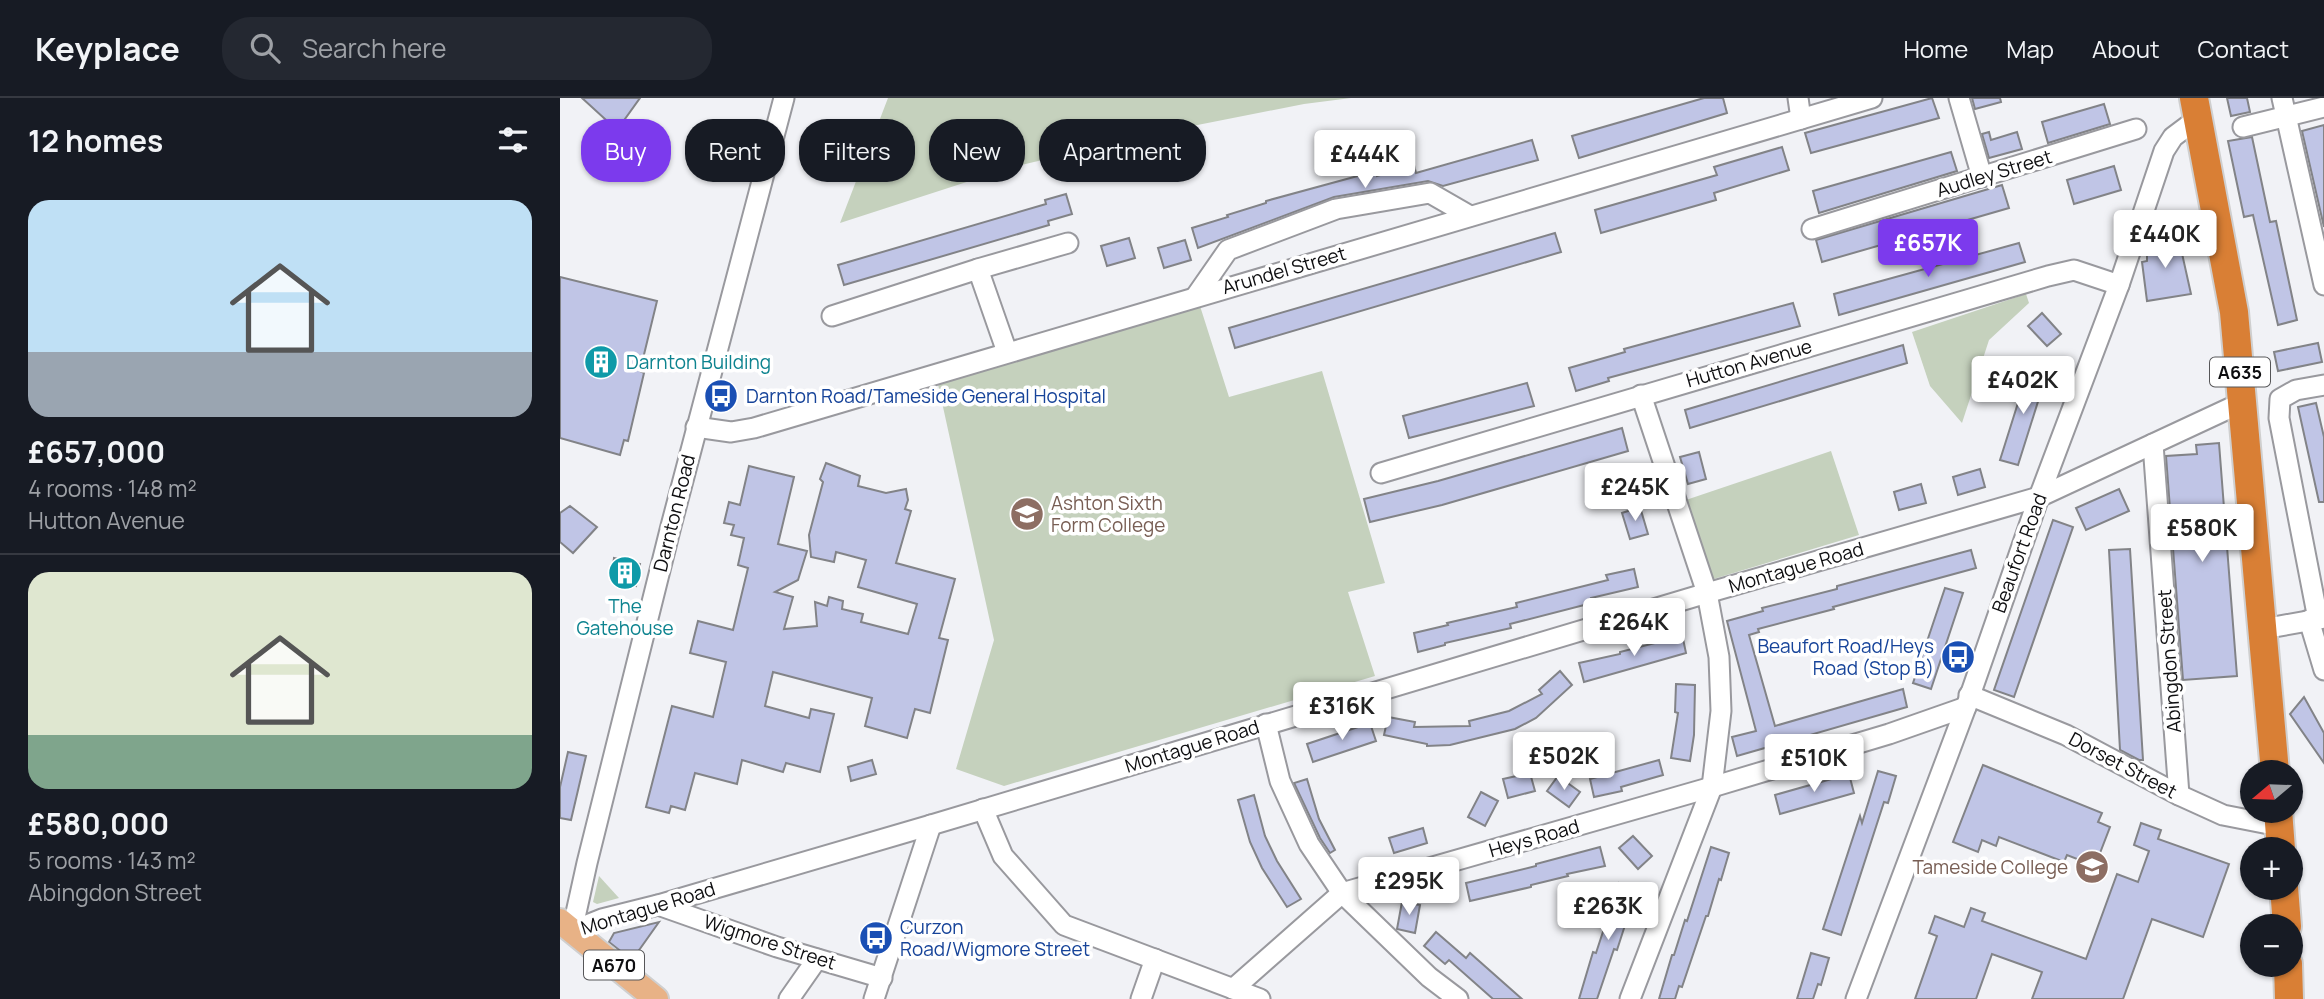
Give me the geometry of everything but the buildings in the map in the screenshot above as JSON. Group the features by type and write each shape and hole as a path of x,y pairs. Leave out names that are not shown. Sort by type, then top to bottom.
{"highway":[{"name":"A635","path":"2196,108 2234,312 2274,760"},
{"path":"2288,977 2289,999"}],"main road":[{"name":"A670","path":"564,929 656,999"}],"street":[{"name":"Darnton Road","path":"564,929 587,863 696,427 784,98"},
{"path":"1798,98 1801,119"},
{"name":"Arundel Street","path":"696,427 731,432 754,428 1872,98"},
{"path":"1959,98 1982,177"},
{"path":"2284,107 2324,285"},
{"path":"2243,127 2284,107 2324,107"},
{"name":"Beaufort Road","path":"1856,999 2119,285 2164,151 2196,108"},
{"name":"Audley Street","path":"1812,229 2136,129"},
{"path":"1196,296 1228,250 1336,209 1430,193 1470,216"},
{"path":"832,316 1068,243"},
{"path":"978,269 1007,352"},
{"name":"Hutton Avenue","path":"1381,473 2048,276 2074,270 2119,285"},
{"path":"2324,385 2297,390 2280,399 2279,418 2324,670"},
{"path":"1630,999 1712,787 1721,711 1719,657 1707,593 1641,395"},
{"name":"Montague Road","path":"564,929 658,905 2039,497 2243,402"},
{"name":"Abingdon Street","path":"2153,444 2179,795"},
{"path":"2263,629 2317,619"},
{"name":"Dorset Street","path":"1967,701 2066,735 2179,795 2223,815 2279,828"},
{"name":"Heys Road","path":"1342,893 1889,734 1967,701"},
{"path":"1266,724 1280,781 1309,844 1342,893 1429,977 1458,999"},
{"path":"983,809 1003,856 1064,925 1260,999"},
{"path":"874,999 930,825"},
{"path":"1233,989 1342,893"},
{"name":"Wigmore Street","path":"658,905 882,978"},
{"path":"789,999 817,958"},
{"path":"1141,999 1155,959"}],"green space":[{"path":"888,98 1351,98 1304,104 1206,123 1206,119 1039,119 1039,161 1025,164 1025,119 929,119 929,182 967,182 840,223 856,182 915,182 915,119 880,119"},
{"path":"2026,294 2029,303 1989,340 1962,423 1930,386 1912,332"},
{"path":"1200,306 1229,397 1322,371 1385,583 1348,592 1375,676 1004,786 956,769 994,640 938,384"},
{"path":"1831,451 1859,535 1707,581 1680,502"},
{"path":"599,876 619,898 597,904 593,902"}],"place":[{"name":"Darnton Building","path":"601,362"},
{"name":"Darnton Road/Tameside General Hospital","path":"721,396"},
{"name":"Ashton Sixth Form College","path":"1027,514"},
{"name":"The Gatehouse","path":"625,573"},
{"name":"Beaufort Road/Heys Road (Stop B)","path":"1958,657"},
{"name":"Tameside College","path":"2092,867"},
{"name":"Curzon Road/Wigmore Street","path":"876,938"}]}
